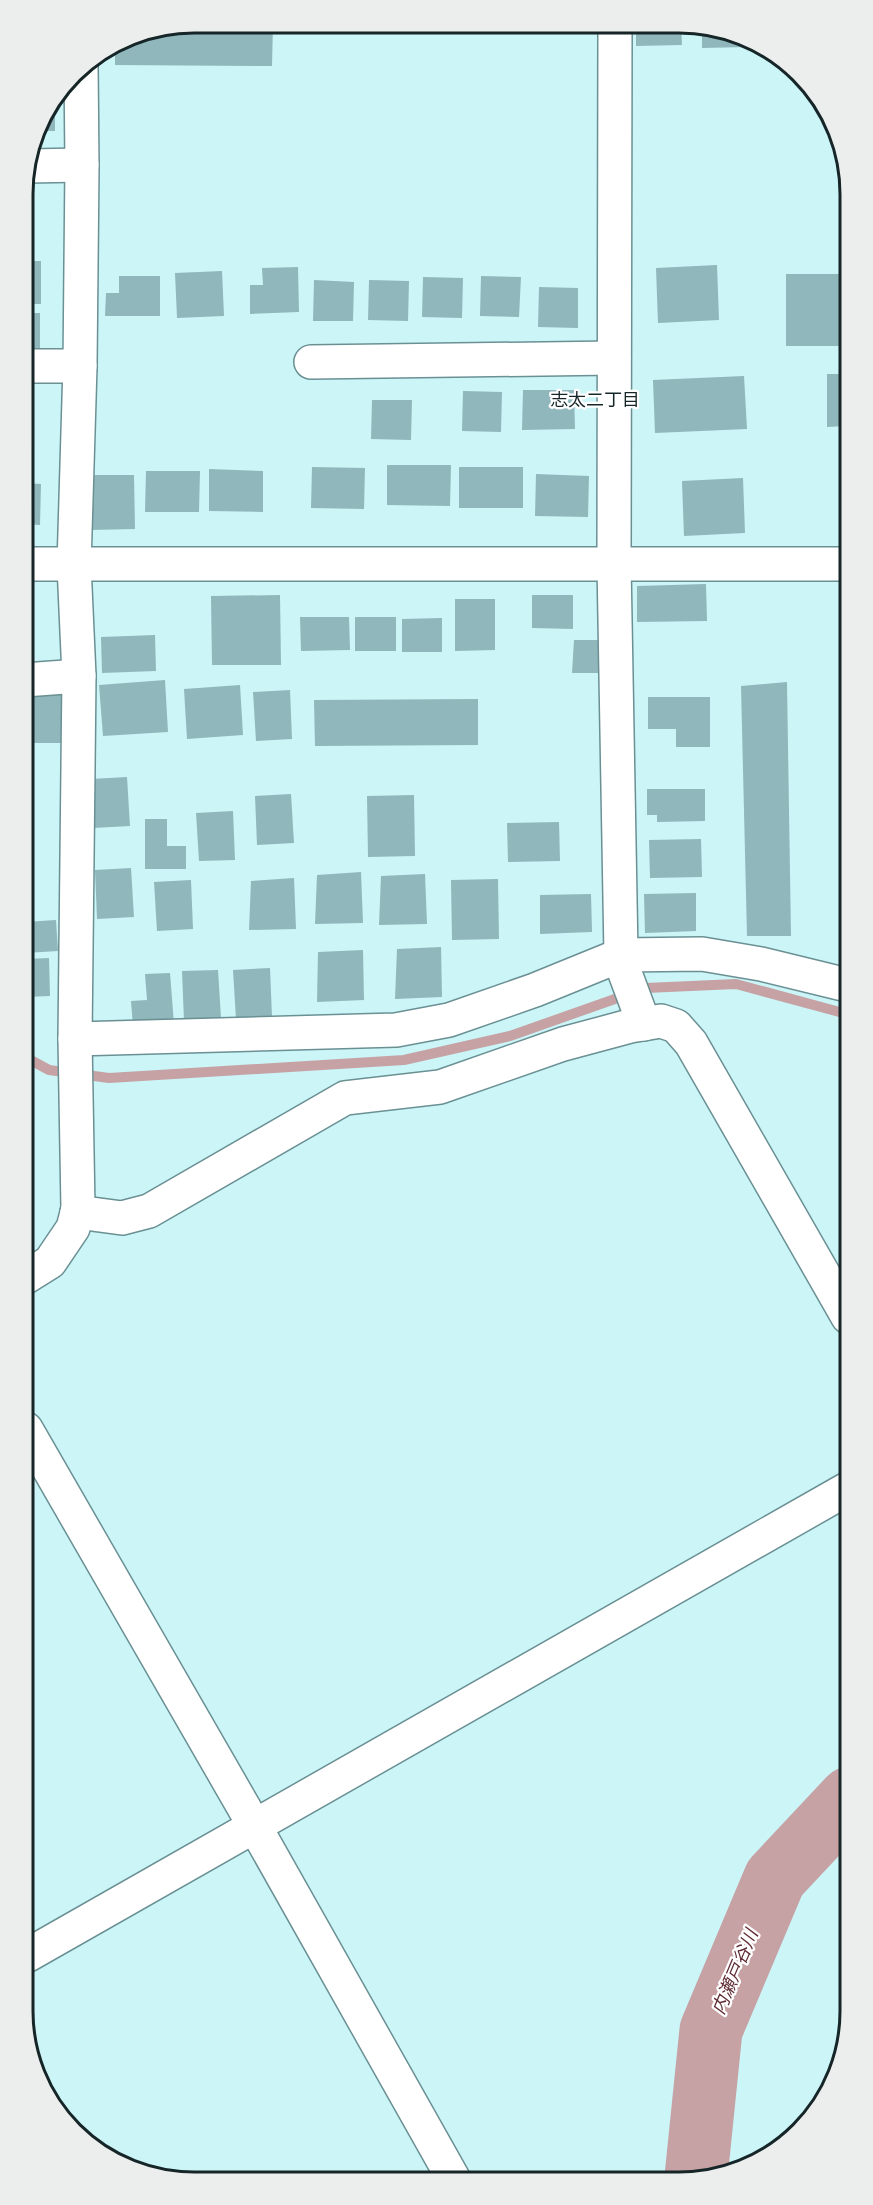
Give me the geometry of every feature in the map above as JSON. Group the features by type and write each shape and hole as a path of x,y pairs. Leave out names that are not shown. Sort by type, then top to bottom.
{"street":[{"path":"615,33 614,564 622,960 644,1024"},
{"path":"33,1273 50,1262 73,1228 77,1212 75,1042 79,676 74,564 80,366 81,79"},
{"path":"35,166 82,165"},
{"path":"311,362 614,358"},
{"path":"33,366 80,366"},
{"path":"33,564 840,564"},
{"path":"33,679 79,676"},
{"path":"75,1042 396,1030 449,1020 622,960 702,954 761,964 840,983"},
{"path":"77,1212 122,1218 149,1211 345,1098 440,1087 562,1044 661,1021 676,1026 692,1043 840,1303"},
{"path":"33,1439 450,2172"},
{"path":"33,1952 840,1493"}],"building":[{"path":"184,33 273,33 272,66 115,65 115,54 133,45 163,36"},
{"path":"636,33 681,33 682,45 636,46"},
{"path":"702,35 743,47 702,48"},
{"path":"55,114 55,131 46,131"},
{"path":"33,261 41,261 41,304 33,304"},
{"path":"717,265 719,320 658,323 656,268"},
{"path":"298,267 299,312 250,314 250,285 263,285 262,268"},
{"path":"222,271 224,316 177,318 175,273"},
{"path":"786,274 840,274 840,346 786,346"},
{"path":"119,276 160,276 160,316 105,316 106,293 119,293"},
{"path":"481,276 521,277 519,317 480,316"},
{"path":"423,277 463,278 462,318 422,317"},
{"path":"314,280 354,282 353,321 313,321"},
{"path":"369,280 409,281 408,321 368,320"},
{"path":"539,287 578,288 578,328 538,327"},
{"path":"33,313 40,313 40,356 33,356"},
{"path":"827,374 840,374 840,426 827,427"},
{"path":"744,376 747,429 655,433 653,380"},
{"path":"523,390 574,390 575,429 522,430"},
{"path":"463,391 502,392 501,432 462,431"},
{"path":"372,400 412,400 411,440 371,439"},
{"path":"387,465 451,465 450,506 387,505"},
{"path":"312,467 365,468 364,509 311,508"},
{"path":"459,467 523,467 523,508 459,508"},
{"path":"209,469 263,471 263,512 209,511"},
{"path":"146,471 200,471 199,512 145,512"},
{"path":"536,474 589,476 588,517 535,516"},
{"path":"89,475 134,475 135,529 90,530"},
{"path":"743,478 745,533 684,536 682,481"},
{"path":"33,484 41,484 40,525 33,525"},
{"path":"706,584 707,621 637,622 637,586"},
{"path":"280,595 281,665 212,665 211,596"},
{"path":"532,595 573,595 573,629 532,628"},
{"path":"455,599 495,599 495,650 455,651"},
{"path":"300,617 349,617 350,650 301,651"},
{"path":"355,617 396,617 396,651 355,651"},
{"path":"442,618 442,652 402,652 402,619"},
{"path":"155,635 156,671 102,673 101,637"},
{"path":"574,640 602,640 601,673 572,673"},
{"path":"165,680 168,732 103,736 99,685"},
{"path":"787,682 791,936 747,936 741,686"},
{"path":"240,685 243,735 187,739 184,689"},
{"path":"290,690 292,739 256,741 253,692"},
{"path":"33,694 62,694 61,743 33,743"},
{"path":"648,697 710,697 710,747 676,747 676,729 648,729"},
{"path":"478,699 478,745 315,746 314,700"},
{"path":"127,777 130,826 93,828 91,779"},
{"path":"647,789 705,789 705,821 657,822 657,815 647,815"},
{"path":"291,794 294,843 257,845 255,796"},
{"path":"414,795 415,856 368,857 367,796"},
{"path":"233,811 235,860 199,861 196,813"},
{"path":"145,819 167,819 167,846 186,846 186,869 145,869"},
{"path":"559,822 560,861 508,862 507,823"},
{"path":"701,839 702,877 650,878 649,840"},
{"path":"131,868 134,917 97,919 95,870"},
{"path":"361,872 363,923 315,924 317,875"},
{"path":"425,874 427,924 379,925 381,876"},
{"path":"294,878 296,929 249,930 251,881"},
{"path":"498,879 499,939 452,940 451,880"},
{"path":"191,880 193,929 157,931 154,882"},
{"path":"696,893 696,931 645,933 644,894"},
{"path":"591,894 592,932 540,934 540,895"},
{"path":"56,920 58,951 33,953 33,921"},
{"path":"441,947 442,997 395,999 397,949"},
{"path":"363,950 364,1000 317,1002 318,952"},
{"path":"49,958 50,996 33,997 33,959"},
{"path":"270,968 272,1017 236,1019 233,970"},
{"path":"218,970 221,1018 184,1021 182,971"},
{"path":"170,973 174,1024 133,1027 131,1001 147,1000 145,974"}],"waterway":[{"path":"33,1061 49,1070 109,1078 404,1060 510,1036 646,988 736,984 840,1012"},
{"name":"内瀬戸谷川","path":"697,2171 711,2030 775,1878 840,1809"}],"district":[{"name":"志太二丁目","path":"595,400"}]}
